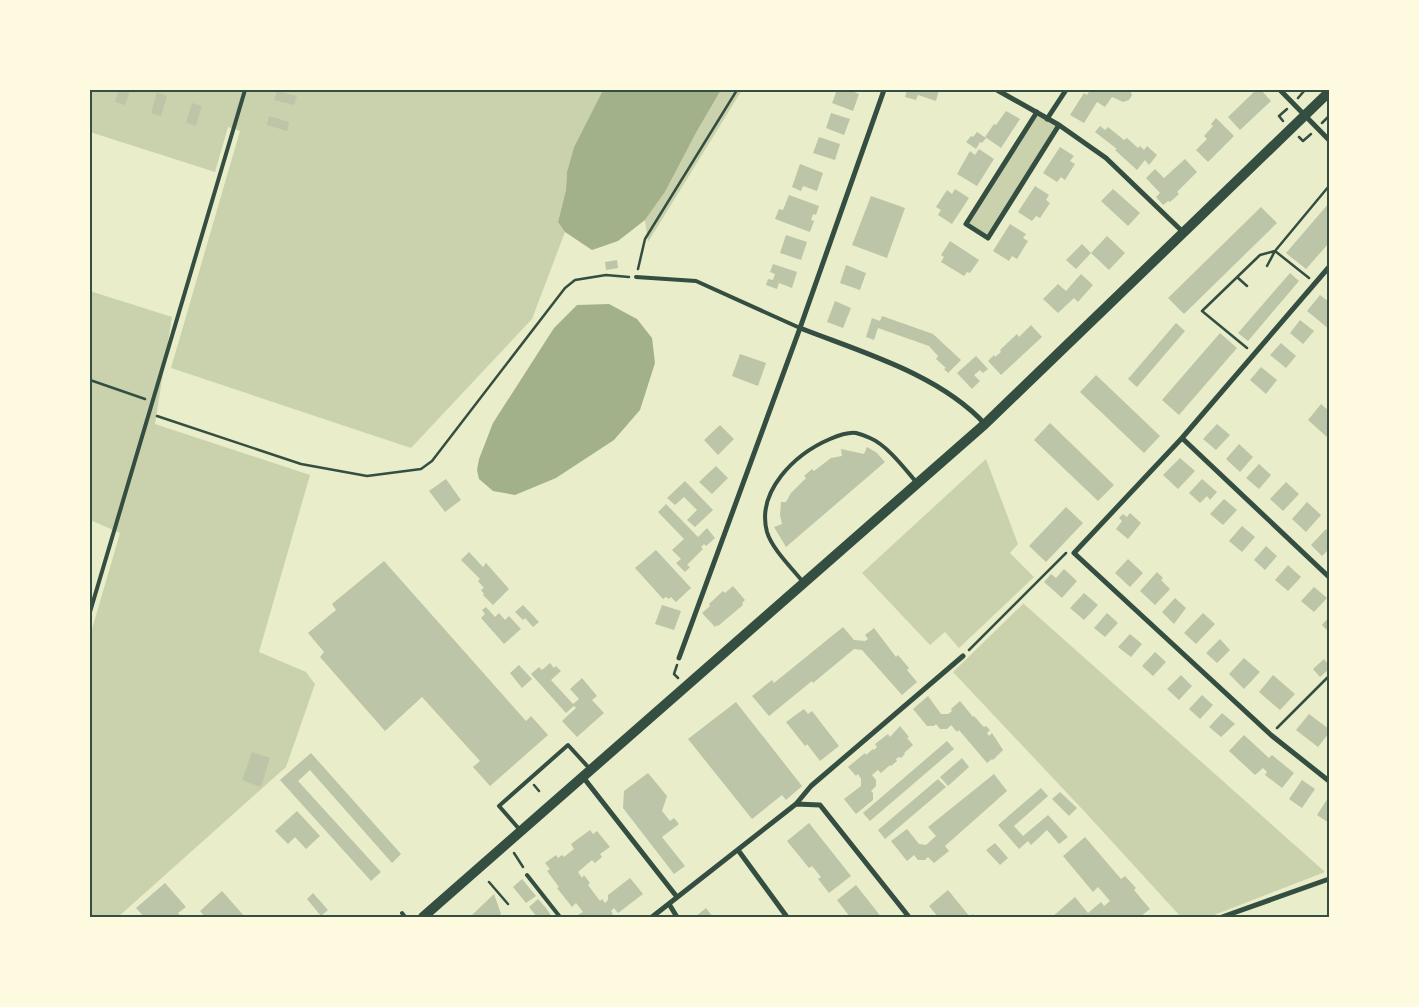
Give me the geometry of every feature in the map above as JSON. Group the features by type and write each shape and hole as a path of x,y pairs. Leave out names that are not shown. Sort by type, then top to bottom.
{"main road":[{"path":"423,917 985,424 1329,92"}],"street":[{"path":"679,658 800,328 884,90"},
{"path":"997,90 1059,125 1106,158 1184,233"},
{"path":"1047,119 1066,90"},
{"path":"1280,90 1329,140"},
{"path":"1037,112 966,224 988,238 1059,125"},
{"path":"1329,267 1182,438 1074,554 1271,735 1329,781"},
{"path":"800,328 910,372 960,401 985,424"},
{"path":"1182,438 1329,577"},
{"path":"652,917 796,804 811,786 963,656"},
{"path":"587,774 677,897"},
{"path":"796,804 820,805 909,917"},
{"path":"738,850 787,917"},
{"path":"1222,917 1329,879"},
{"path":"669,904 677,917"}],"lane":[{"path":"90,612 245,90"},
{"path":"636,277 696,281 800,328"},
{"path":"804,583 780,555 767,534 765,517 769,498 779,478 797,459 816,445 837,436 855,433 873,439 890,452 918,484"},
{"path":"521,831 499,806 568,745 587,774"},
{"path":"527,875 560,917"}],"path":[{"path":"148,414 301,464 367,476 421,469 432,461 565,288 575,280 606,275 636,277 645,239 737,90"},
{"path":"1267,266 1274,251 1329,186"},
{"path":"1254,354 1202,311 1260,254 1274,251 1315,282"},
{"path":"1237,277 1248,286"},
{"path":"90,380 152,402"},
{"path":"963,656 1072,547 1080,547"},
{"path":"1271,735 1329,676"},
{"path":"517,857 527,875"},
{"path":"489,882 508,904"}],"shaded area":[{"path":"90,90 603,90 574,147 567,172 566,190 558,222 565,232 532,319 411,448 171,368 240,131 228,127 215,172 90,132"},
{"path":"603,90 721,90 665,192 645,220 618,241 592,250 565,232 558,222 566,190 567,172 574,147"},
{"path":"721,90 742,90 648,242 645,220 665,192"},
{"path":"1037,112 1059,125 988,238 966,224"},
{"path":"90,291 172,317 155,424 310,475 259,652 306,672 315,684 286,767 118,917 90,917 90,636 120,533 90,520"},
{"path":"609,304 637,319 652,338 655,363 640,410 614,440 556,478 515,495 493,491 479,479 477,470 479,459 493,423 554,328 577,305"},
{"path":"986,459 1018,544 1010,553 1034,577 959,648 945,632 930,645 862,573"},
{"path":"1024,603 1325,872 1209,917 1181,917 953,672"}],"building":[{"path":"119,90 130,90 125,105 115,102"},
{"path":"837,90 849,90 859,94 853,111 832,103"},
{"path":"907,90 939,90 936,101 918,95 916,100 905,97"},
{"path":"1090,90 1130,90 1132,95 1129,100 1123,102 1112,97 1105,107 1097,102 1084,123 1070,115 1084,93 1087,95"},
{"path":"1256,90 1261,90 1271,101 1240,130 1228,117"},
{"path":"277,91 297,96 294,105 274,100"},
{"path":"157,92 167,96 161,116 151,113"},
{"path":"192,103 202,106 196,126 186,123"},
{"path":"1006,111 1020,119 1001,148 985,137"},
{"path":"831,113 850,119 844,135 826,128"},
{"path":"269,116 289,122 287,131 267,125"},
{"path":"1216,118 1234,136 1208,162 1196,150 1207,139 1204,136 1213,126 1211,124"},
{"path":"1100,126 1105,130 1108,127 1124,140 1127,138 1138,148 1140,146 1144,150 1147,146 1157,155 1149,165 1145,160 1137,170 1115,150 1117,149 1095,132"},
{"path":"977,132 986,138 982,143 980,142 976,149 966,142"},
{"path":"819,137 840,144 835,160 813,153"},
{"path":"1060,147 1074,156 1070,161 1075,164 1065,180 1061,177 1057,182 1043,173"},
{"path":"979,149 994,159 977,186 957,174 970,151 975,155"},
{"path":"1185,159 1197,172 1177,192 1179,194 1163,205 1156,197 1160,193 1146,178 1155,169 1164,178"},
{"path":"800,164 823,173 817,191 803,186 801,191 792,187"},
{"path":"1035,186 1049,195 1046,200 1050,203 1040,218 1036,216 1032,221 1018,212"},
{"path":"955,189 969,198 952,224 938,215 941,210 936,207 947,190 952,194"},
{"path":"1113,189 1140,213 1128,226 1101,201"},
{"path":"789,195 819,206 816,215 813,214 811,220 814,221 810,232 775,219 779,209 783,210"},
{"path":"871,196 905,208 887,258 852,245"},
{"path":"1329,203 1329,243 1306,269 1286,253"},
{"path":"1261,207 1277,223 1184,314 1168,298"},
{"path":"1010,224 1026,234 1023,238 1028,241 1017,259 1012,256 1009,261 993,251"},
{"path":"786,235 807,242 801,260 780,253"},
{"path":"1107,236 1125,253 1109,270 1091,253"},
{"path":"950,241 979,260 970,273 967,272 964,276 941,262 944,257 941,255"},
{"path":"1082,244 1091,253 1076,269 1066,260"},
{"path":"617,260 618,268 606,270 605,262"},
{"path":"773,264 797,272 792,288 779,283 777,289 766,285 768,279 773,280 775,274 770,272"},
{"path":"846,265 866,273 860,290 840,283"},
{"path":"1290,273 1299,281 1248,341 1238,333"},
{"path":"1081,274 1093,285 1078,302 1074,298 1058,313 1043,299 1058,284 1066,291"},
{"path":"1320,295 1329,302 1329,329 1307,311"},
{"path":"835,301 851,308 843,328 827,322"},
{"path":"882,316 933,334 961,360 948,373 944,369 946,368 936,359 938,356 929,346 878,328 874,340 866,337 872,318 880,321"},
{"path":"1300,320 1314,331 1303,344 1290,333"},
{"path":"1176,323 1185,331 1137,387 1128,379"},
{"path":"1031,325 1042,337 1001,375 988,361 994,355 995,357 1001,352 1000,350 1017,334 1019,337"},
{"path":"1220,333 1237,348 1179,415 1162,400"},
{"path":"1281,343 1296,356 1286,368 1270,355"},
{"path":"740,354 766,363 758,386 732,376"},
{"path":"976,356 988,369 983,373 980,370 974,375 980,381 972,389 957,373"},
{"path":"1261,367 1277,380 1266,394 1250,380"},
{"path":"1096,375 1160,436 1144,453 1080,392"},
{"path":"1321,404 1329,411 1329,434 1327,437 1308,420"},
{"path":"1050,423 1114,485 1098,501 1034,440"},
{"path":"1217,424 1230,435 1216,450 1203,439"},
{"path":"720,425 734,439 718,455 704,440"},
{"path":"1239,444 1253,457 1240,472 1226,459"},
{"path":"867,447 877,453 885,462 786,547 774,527 782,524 780,515 781,502 786,502 791,493 806,478 804,476 812,469 814,471 831,458 842,456 841,449 864,454"},
{"path":"1180,458 1195,471 1178,489 1163,475"},
{"path":"1259,464 1271,475 1259,489 1246,478"},
{"path":"716,466 728,478 712,494 699,482"},
{"path":"446,479 461,500 445,512 429,491"},
{"path":"1202,479 1217,492 1210,500 1207,496 1200,503 1189,493"},
{"path":"685,481 713,510 695,527 687,520 697,510 684,497 675,505 667,498"},
{"path":"1286,482 1299,494 1283,511 1270,499"},
{"path":"1224,499 1237,510 1223,525 1210,514"},
{"path":"1307,502 1321,515 1306,532 1292,519"},
{"path":"666,504 698,537 707,528 715,538 706,546 704,544 701,547 703,549 687,565 690,567 685,572 676,563 681,559 672,550 684,539 658,512"},
{"path":"1066,507 1083,523 1046,562 1029,546"},
{"path":"1130,513 1141,523 1128,539 1116,529 1122,521 1119,518 1123,514 1127,517"},
{"path":"1242,526 1255,537 1242,552 1229,541"},
{"path":"1326,529 1329,532 1329,549 1322,556 1311,545"},
{"path":"1266,546 1277,556 1265,570 1254,560"},
{"path":"656,550 691,588 676,602 671,597 663,599 635,568"},
{"path":"469,552 483,567 486,563 509,589 493,605 483,595 481,590 484,588 478,581 480,579 461,560"},
{"path":"1128,559 1143,573 1130,587 1115,573"},
{"path":"384,561 526,721 531,716 548,735 490,786 473,767 480,761 422,697 385,731 320,657 324,652 308,633 336,610 332,604"},
{"path":"1288,565 1301,577 1288,591 1275,580"},
{"path":"1064,569 1077,581 1062,598 1044,582 1051,574 1056,578"},
{"path":"1157,572 1163,578 1161,580 1170,589 1155,605 1140,591"},
{"path":"733,586 745,600 742,603 743,605 715,627 702,613 723,591 725,593"},
{"path":"1314,587 1327,598 1314,612 1301,601"},
{"path":"1084,593 1098,605 1084,620 1070,608"},
{"path":"1175,598 1186,608 1174,624 1162,612"},
{"path":"523,605 539,622 533,627 525,618 523,620 515,612"},
{"path":"662,605 681,611 674,630 655,624"},
{"path":"486,607 495,617 499,613 505,620 509,616 521,629 504,644 481,618 485,614 482,610"},
{"path":"1107,613 1118,623 1105,637 1094,628"},
{"path":"1203,613 1215,624 1196,644 1184,633"},
{"path":"1329,617 1329,632 1322,625"},
{"path":"843,627 854,640 865,641 868,639 865,635 874,628 896,657 898,655 909,668 907,670 917,682 902,695 862,650 854,649 769,716 752,696 772,680 774,683"},
{"path":"1130,634 1142,644 1131,657 1118,647"},
{"path":"1220,639 1230,650 1217,663 1206,653"},
{"path":"1155,652 1166,662 1153,676 1142,666"},
{"path":"1244,658 1260,672 1244,689 1229,674"},
{"path":"1324,659 1329,665 1329,669 1320,677 1313,669"},
{"path":"550,663 554,668 556,666 561,671 551,680 573,704 579,699 570,689 582,678 597,696 592,700 604,713 577,737 562,721 576,708 574,706 566,713 531,674 539,667 542,670"},
{"path":"519,665 532,679 522,688 510,673"},
{"path":"1181,675 1192,686 1179,700 1167,689"},
{"path":"1273,675 1295,694 1280,710 1259,692"},
{"path":"1202,695 1213,705 1200,719 1189,709"},
{"path":"928,696 941,714 948,714 960,701 973,717 990,730 987,733 989,736 992,733 1003,750 987,763 959,730 957,732 951,725 947,729 940,729 936,724 934,726 927,726 913,709"},
{"path":"736,702 802,786 786,800 782,795 752,819 688,739"},
{"path":"804,709 808,714 812,711 839,746 820,761 786,722"},
{"path":"1222,713 1235,724 1221,737 1209,727"},
{"path":"1309,714 1329,729 1329,733 1318,747 1296,730"},
{"path":"900,726 913,745 901,758 896,759 897,761 891,766 881,773 878,770 872,775 876,780 876,786 871,791 873,793 873,800 856,814 844,799 861,786 861,779 858,774 856,776 848,767 865,753 866,755 874,750 877,747 875,744 888,734 890,737"},
{"path":"1244,735 1269,758 1272,755 1294,773 1282,788 1265,775 1267,772 1263,768 1255,775 1229,751"},
{"path":"947,741 954,749 870,821 863,813"},
{"path":"252,752 270,758 261,787 242,780"},
{"path":"311,753 401,854 392,863 310,770 298,781 381,872 371,881 280,780"},
{"path":"962,758 969,767 948,786 940,777"},
{"path":"648,773 667,796 662,811 670,821 674,818 679,824 662,837 685,866 674,874 623,808 624,791"},
{"path":"994,774 1007,791 945,846 949,851 934,863 928,857 925,860 918,860 914,855 907,861 891,841 907,829 919,844 926,845 936,836 928,827"},
{"path":"938,779 946,787 885,839 878,830"},
{"path":"1302,780 1315,789 1302,808 1289,799"},
{"path":"1041,788 1048,796 1014,826 1023,836 1048,815 1068,837 1059,844 1047,830 1031,845 1028,841 1019,849 998,825"},
{"path":"1060,792 1077,808 1069,816 1052,799"},
{"path":"1329,799 1329,823 1317,815"},
{"path":"297,811 320,836 306,849 295,837 288,844 275,831"},
{"path":"809,823 851,876 829,893 818,879 821,877 812,866 809,868 787,841"},
{"path":"590,830 593,834 597,831 610,847 600,854 602,857 595,863 592,860 578,872 582,878 584,875 590,883 588,885 600,901 602,899 605,903 608,900 608,895 630,878 643,894 618,913 614,908 611,911 613,914 609,917 579,917 578,915 583,912 576,903 572,907 557,888 559,887 547,871 550,869 545,863 556,855 558,858 562,855 564,857 574,849 571,844"},
{"path":"1085,837 1121,879 1125,876 1136,888 1134,890 1150,909 1140,917 1052,917 1075,897 1088,913 1101,902 1104,906 1110,901 1098,887 1093,892 1063,856"},
{"path":"995,843 1008,858 1000,865 986,850"},
{"path":"522,879 536,896 526,903 513,887"},
{"path":"165,883 186,907 178,913 182,917 144,917 136,908"},
{"path":"856,885 881,917 850,917 837,900"},
{"path":"948,890 970,917 938,917 929,906"},
{"path":"222,891 245,917 205,917 200,911"},
{"path":"313,893 328,910 321,916 307,899"},
{"path":"494,894 501,914 497,917 470,917"},
{"path":"538,899 552,917 537,917 529,907"},
{"path":"706,908 713,917 695,917"}]}
